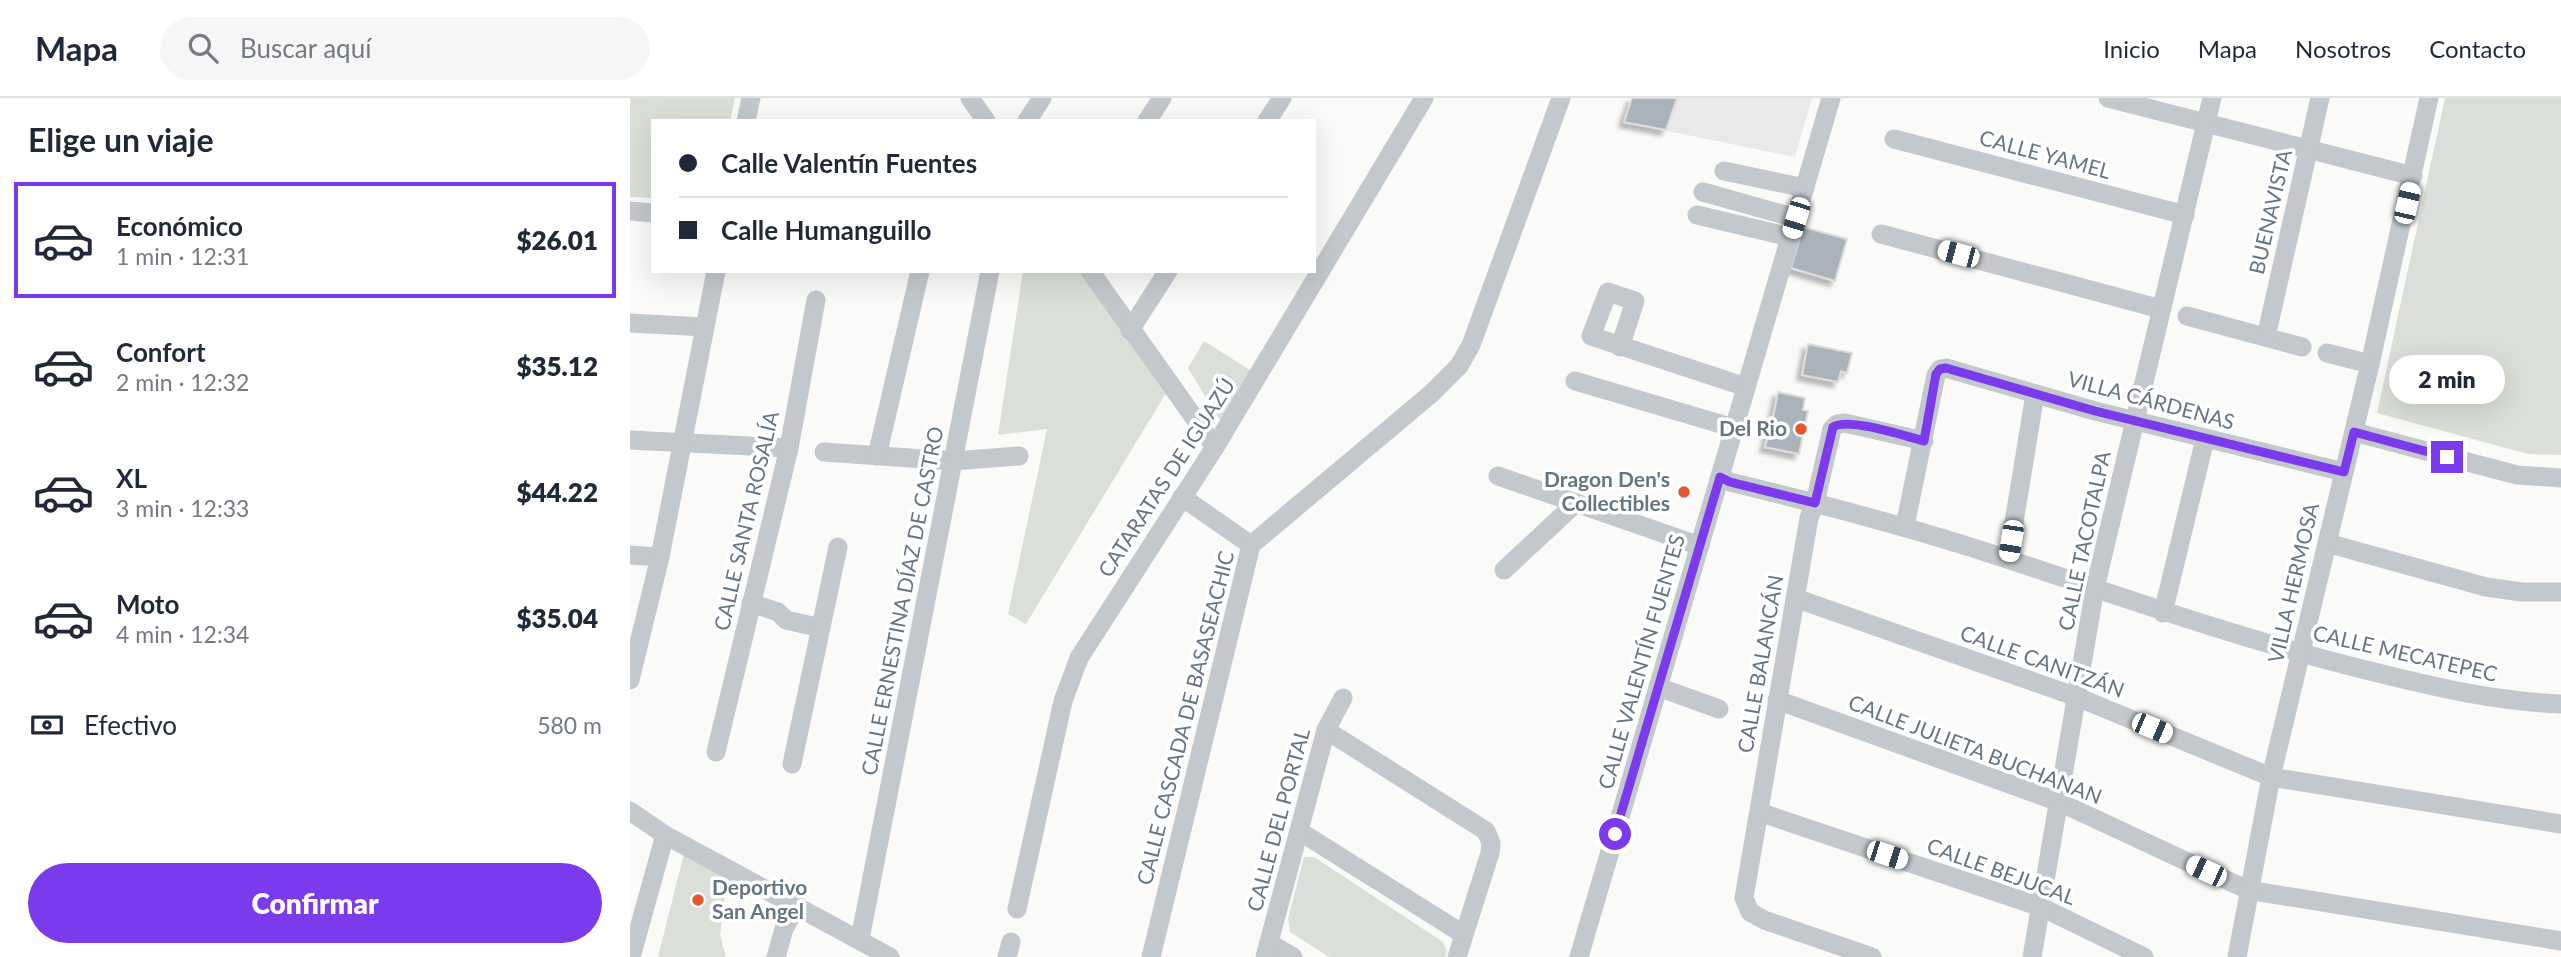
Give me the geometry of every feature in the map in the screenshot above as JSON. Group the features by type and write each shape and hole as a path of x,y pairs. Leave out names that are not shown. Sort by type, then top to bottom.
{"street":[{"path":"746,119 751,98"},
{"path":"970,98 985,119"},
{"path":"1028,119 1041,98"},
{"path":"1148,119 1162,98"},
{"path":"1268,119 1282,98"},
{"name":"CATARATAS DE IGUAZÚ","path":"1017,909 1069,678 1090,639 1216,447 1424,98"},
{"name":"CALLE CASCADA DE BASASEACHIC","path":"1151,957 1251,545 1432,393 1459,366 1471,345 1561,98"},
{"name":"CALLE VALENTÍN FUENTES","path":"1579,957 1831,98"},
{"path":"2108,98 2413,176"},
{"name":"CALLE TACOTALPA","path":"2032,957 2095,588 2212,98"},
{"name":"BUENAVISTA","path":"2266,337 2320,98"},
{"name":"VILLA HERMOSA","path":"2237,957 2272,777 2370,364 2429,98"},
{"name":"CALLE YAMEL","path":"1894,139 2185,215"},
{"path":"1724,171 1805,188"},
{"path":"1703,192 1793,227"},
{"path":"630,211 651,213"},
{"path":"1698,215 1793,227"},
{"path":"1881,234 2161,309"},
{"path":"630,680 684,443 716,273"},
{"path":"877,456 920,273"},
{"name":"CALLE ERNESTINA DÍAZ DE CASTRO","path":"860,939 990,273"},
{"path":"1091,273 1216,447"},
{"path":"1130,330 1167,273"},
{"name":"CALLE SANTA ROSALÍA","path":"716,751 789,448 816,300"},
{"path":"2187,316 2302,347"},
{"path":"630,323 705,327"},
{"path":"1620,347 1746,387"},
{"path":"2327,352 2370,364"},
{"name":"VILLA CÁRDENAS","path":"1924,441 1936,374 1940,369 1949,369 2135,421 2344,472"},
{"path":"1575,381 1734,428"},
{"path":"2008,559 2035,394"},
{"name":"CALLE BALANCÁN","path":"1872,957 1764,920 1750,912 1744,898 1809,518 1831,432 1835,425 1856,425 1924,441"},
{"path":"2354,432 2517,475 2561,478"},
{"path":"2163,612 2206,439"},
{"path":"630,440 789,448"},
{"path":"1905,527 1924,441"},
{"path":"824,452 953,461 1019,456"},
{"path":"1497,476 1699,546"},
{"name":"CALLE MECATEPEC","path":"1720,477 1730,482 1905,527 2163,612 2302,654 2475,696 2514,702 2561,704"},
{"path":"1182,497 1251,545"},
{"path":"1504,570 1576,503"},
{"path":"2327,542 2486,587 2514,591 2561,592"},
{"path":"792,764 838,547"},
{"path":"630,555 660,557"},
{"name":"CALLE CANITZÁN","path":"1795,598 2077,697 2272,777 2561,824"},
{"path":"751,603 778,612 794,609 822,621"},
{"path":"1658,687 1718,709"},
{"name":"CALLE DEL PORTAL","path":"1267,950 1326,730 1343,698"},
{"name":"CALLE JULIETA BUCHANAN","path":"1777,701 2059,802 2248,890 2561,941"},
{"path":"1326,730 1482,828 1489,836 1490,853 1457,957"},
{"path":"630,811 665,835 890,957"},
{"name":"CALLE BEJUCAL","path":"1759,812 2041,906 2144,957"},
{"path":"1299,831 1463,934"},
{"path":"634,957 665,835"},
{"path":"776,957 784,929 797,905"},
{"path":"1267,950 1293,957"}],"shaded area":[{"path":"630,98 735,98 730,119 651,119 651,198 630,197"},
{"path":"1632,98 1812,98 1795,157 1624,122"},
{"path":"2445,98 2561,98 2561,455 2528,454 2377,413"},
{"path":"1023,273 1084,273 1166,393 1026,624 1008,614 1047,429 998,435"},
{"path":"1204,341 1253,372 1221,422 1188,368"},
{"name":"Deportivo San Angel","path":"685,850 729,865 720,935 726,957 658,957"},
{"path":"1304,857 1314,857 1443,942 1447,952 1445,957 1329,957 1290,932 1288,919"}],"building":[{"path":"1632,98 1677,98 1666,130 1624,122"},
{"path":"1803,227 1847,239 1835,281 1791,268"},
{"path":"1808,344 1852,353 1847,373 1841,371 1838,382 1802,375"},
{"path":"1778,392 1805,398 1803,410 1808,411 1799,454 1765,447 1769,433 1765,432 1768,417 1773,418"}],"place":[{"name":"Del Rio","path":"1801,429"},
{"name":"Dragon Den's Collectibles","path":"1684,492"},
{"name":"Deportivo San Angel","path":"698,900"}],"route":[{"path":"1615,834 1720,477 1730,482 1815,503 1833,427 1837,424 1856,425 1924,441 1936,374 1940,369 1946,368 2095,411 2344,472 2354,432 2447,457"}]}
